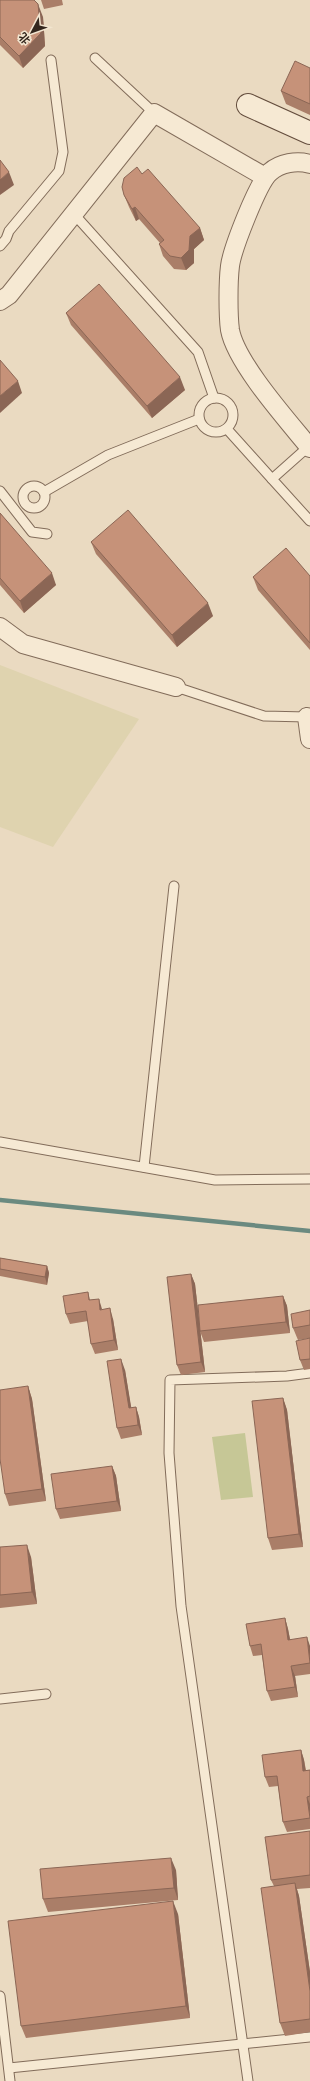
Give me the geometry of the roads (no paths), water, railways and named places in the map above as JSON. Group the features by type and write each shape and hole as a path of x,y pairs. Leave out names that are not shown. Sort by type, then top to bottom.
{"street":[{"path":"248,105 310,133"},
{"path":"0,300 9,295 154,113 265,177"},
{"path":"309,447 241,360 230,331 230,266 251,205 265,177 270,171 281,165 302,161 310,164"},
{"path":"0,628 23,644 176,687"},
{"path":"308,716 310,739"}],"lane":[{"path":"96,58 154,113"},
{"path":"0,246 6,239 9,231 58,171 63,152 51,60"},
{"path":"74,214 198,352 214,398"},
{"path":"214,398 226,400 233,409 233,420 227,429 216,433 211,432 199,419 200,408 204,403 214,398"},
{"path":"44,492 108,455 199,419"},
{"path":"227,429 310,521"},
{"path":"272,479 309,447"},
{"path":"36,486 44,492 45,500 41,506 30,507 25,502 23,496 29,487 36,486"},
{"path":"0,491 15,508 32,532 47,534"},
{"path":"15,508 25,502"},
{"path":"176,687 264,716 308,716"},
{"path":"144,1167 174,886"},
{"path":"0,1142 215,1180 310,1179"},
{"path":"248,2081 181,1606 169,1454 170,1380 287,1376 310,1373"},
{"path":"0,1699 46,1694"},
{"path":"0,1996 10,2081"},
{"path":"9,2068 310,2037"}],"waterway":[{"path":"0,1200 310,1231"}]}
